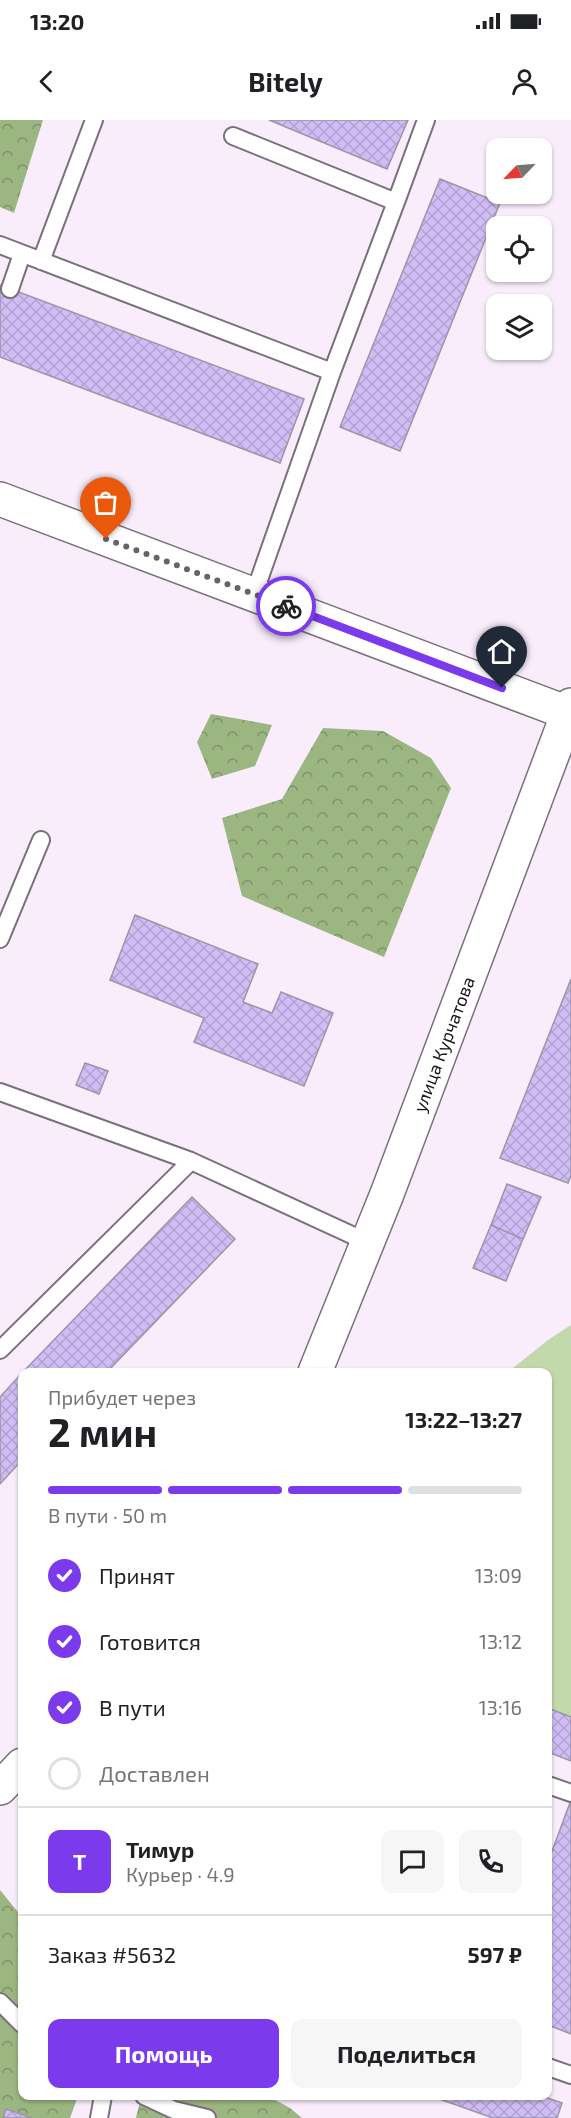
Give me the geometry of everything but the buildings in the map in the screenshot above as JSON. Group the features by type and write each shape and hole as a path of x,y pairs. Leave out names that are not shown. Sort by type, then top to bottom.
{"street":[{"path":"0,499 570,711"},
{"name":"улица Курчатова","path":"317,1368 570,711"},
{"path":"0,1788 18,1769"}],"lane":[{"path":"41,261 94,120"},
{"path":"254,594 332,372 426,120"},
{"path":"233,136 396,202"},
{"path":"0,245 332,372"},
{"path":"10,288 22,254"},
{"path":"0,939 41,840"},
{"path":"0,1092 191,1161 367,1242"},
{"path":"0,1350 191,1161"},
{"path":"552,1786 571,1793"},
{"path":"0,2002 18,2020"},
{"path":"552,2068 571,2075"},
{"path":"99,2118 102,2100"},
{"path":"153,2100 174,2110 207,2118"}],"green space":[{"path":"0,120 43,120 14,213 0,207"},
{"path":"211,714 272,725 255,766 212,779 197,742"},
{"path":"323,728 383,731 431,758 451,788 384,957 242,896 222,818 282,799"},
{"path":"571,1325 571,1761 552,1754 552,1368 513,1368"},
{"path":"0,1890 18,1912 18,2100 77,2100 70,2118 0,2118"},
{"path":"140,2100 275,2100 302,2118 136,2118"}],"way so far":[{"path":"106,539 286,606"}],"route":[{"path":"286,606 502,688"}]}
